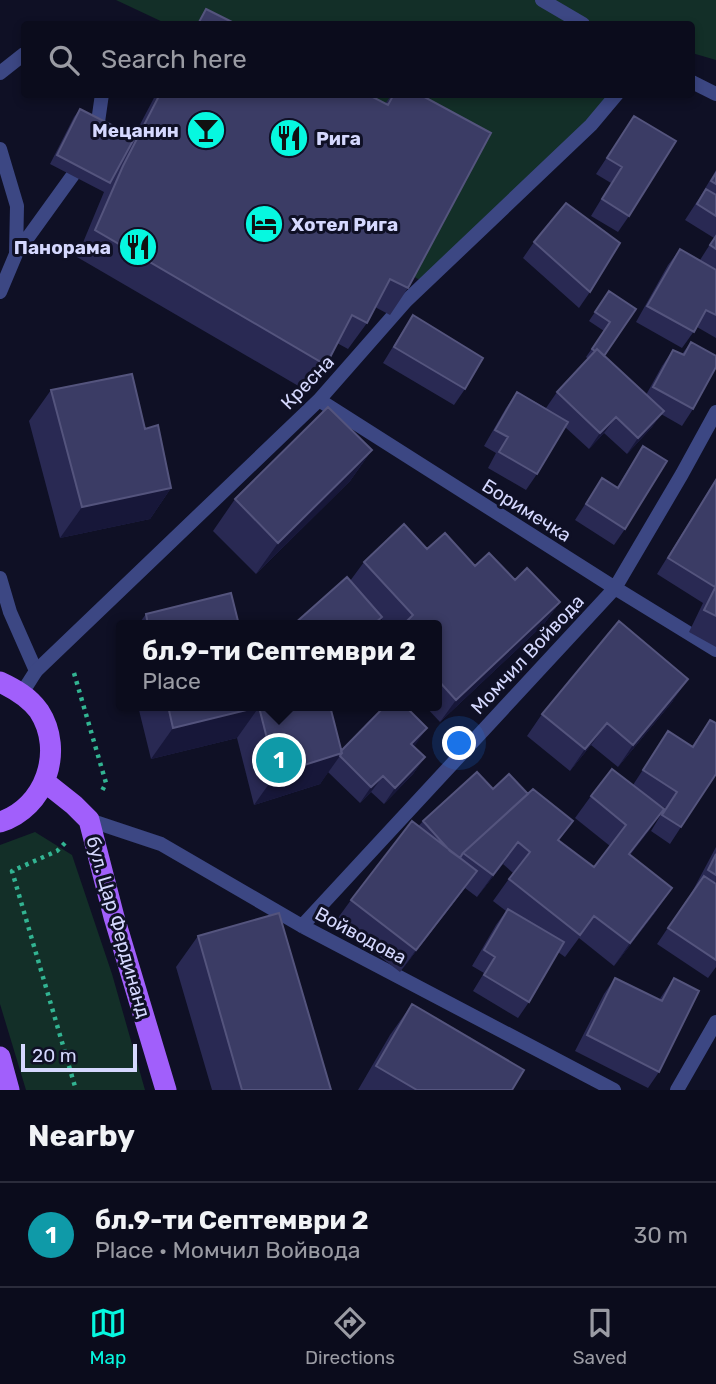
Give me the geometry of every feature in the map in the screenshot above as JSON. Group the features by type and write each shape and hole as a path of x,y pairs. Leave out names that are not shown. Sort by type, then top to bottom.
{"main road":[{"path":"0,682 22,693 39,711 49,734 51,758 45,782 32,803 11,819 0,822"},
{"name":"бул. Цар Фердинанд","path":"45,782 89,820 114,917 166,1090"},
{"path":"0,1057 9,1090"}],"street":[{"path":"542,0 578,21"},
{"path":"0,73 21,56"},
{"path":"695,84 716,94"},
{"path":"0,292 16,254 73,175 97,129 101,98"},
{"name":"Кресна","path":"22,693 36,671 319,400 406,301 591,125 614,98"},
{"path":"0,149 17,206 16,254"},
{"name":"Боримечка","path":"319,400 716,650"},
{"name":"Момчил Войвода","path":"302,926 615,588 716,412"},
{"path":"0,578 10,612 36,671"},
{"name":"Войводова","path":"89,820 161,844 302,926 614,1090"},
{"path":"677,1090 716,1022"}],"path":[{"path":"12,871 76,1090"}],"green space":[{"path":"116,0 716,0 716,60 695,54 695,21 161,21"},
{"path":"301,98 614,98 425,283 411,275"},
{"path":"35,832 72,855 112,974 145,1090 26,1090 0,1004 0,845"}],"building":[{"path":"206,9 230,21 200,21"},
{"name":"Хотел Рига","path":"158,98 375,98 388,105 392,98 426,98 491,133 408,288 390,279 367,323 352,315 326,365 95,230 123,166"},
{"path":"80,109 135,137 110,183 57,155"},
{"path":"634,116 676,141 629,216 602,199 622,167 607,158"},
{"path":"706,189 716,195 716,216 697,204"},
{"path":"566,203 620,243 590,292 534,242"},
{"path":"716,236 716,249 710,245"},
{"path":"680,249 716,270 716,315 706,310 694,332 647,306"},
{"path":"609,291 636,309 604,356 597,349 592,349 610,322 595,312"},
{"path":"413,315 483,358 465,389 394,347"},
{"path":"691,342 716,356 716,367 693,409 653,387 673,350 684,355"},
{"path":"597,349 664,411 638,438 616,417 600,433 557,392"},
{"path":"132,374 145,429 158,425 171,488 82,507 51,390"},
{"path":"517,392 568,422 537,474 499,452 508,437 495,430"},
{"path":"328,407 372,450 278,543 235,499"},
{"path":"643,446 667,461 625,529 586,504 602,478 618,488"},
{"path":"716,480 716,584 715,587 668,558"},
{"path":"404,524 427,549 445,533 475,566 489,553 515,580 527,568 560,602 456,700 442,685 442,620 408,620 413,615 364,562"},
{"path":"347,577 382,617 379,620 299,620"},
{"path":"716,586 716,616 704,610"},
{"path":"231,593 238,620 147,620 146,614"},
{"path":"619,621 688,679 633,745 607,723 585,749 542,714"},
{"path":"169,711 243,711 173,728"},
{"path":"260,711 331,711 342,753 276,774"},
{"path":"380,711 410,711 427,728 411,744 425,757 395,788 383,776 371,787 340,756 341,751"},
{"path":"710,720 716,723 716,774 681,827 662,815 677,792 643,770 668,731 693,747"},
{"path":"612,769 664,809 629,854 672,888 630,943 594,916 580,935 509,879 530,852 518,842 493,875 463,853 533,789 573,821 558,840 594,867 626,825 591,796"},
{"path":"477,772 493,789 509,774 528,794 460,858 450,851 423,821"},
{"path":"412,821 477,871 416,950 351,900"},
{"path":"716,854 716,875 708,870"},
{"path":"704,876 716,884 716,960 668,928"},
{"path":"508,909 564,942 529,1002 484,975 495,957 484,950"},
{"path":"279,913 331,1090 242,1090 198,936"},
{"path":"615,978 662,1001 674,978 699,991 659,1072 587,1035"},
{"path":"412,1004 524,1070 512,1090 417,1090 376,1066"}],"place":[{"name":"Мецанин","path":"206,130"},
{"name":"Рига","path":"289,138"},
{"name":"Хотел Рига","path":"264,224"},
{"name":"Панорама","path":"138,247"},
{"name":"бл.9-ти Септември 2","path":"279,760"}]}
